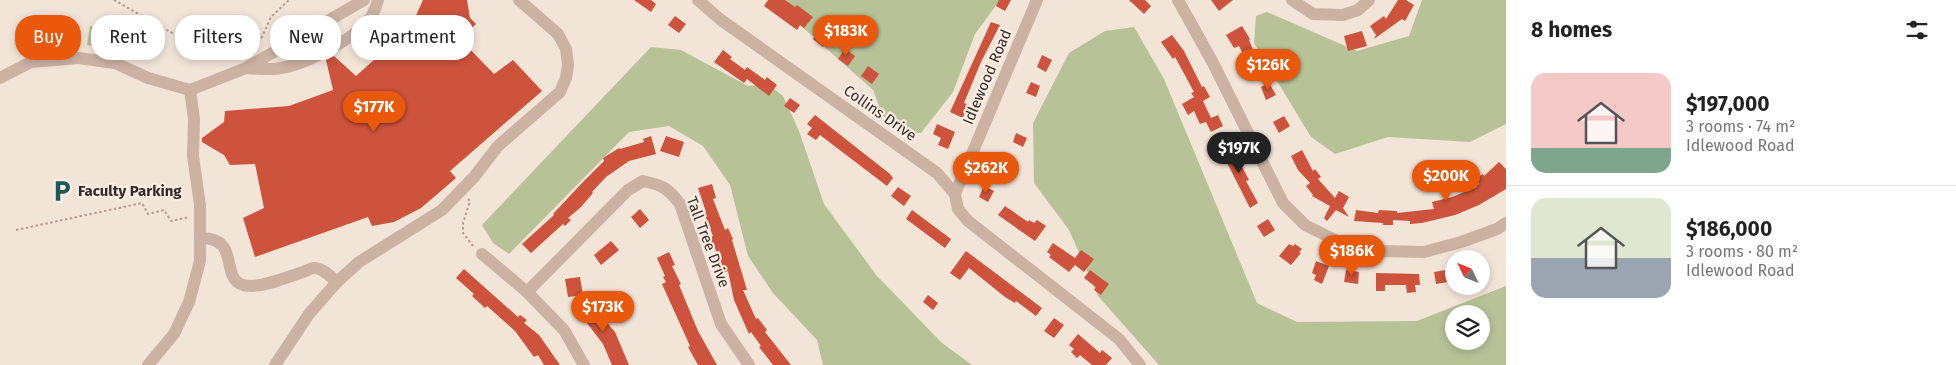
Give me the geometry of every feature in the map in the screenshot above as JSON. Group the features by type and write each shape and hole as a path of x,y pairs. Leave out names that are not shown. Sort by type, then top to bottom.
{"street":[{"path":"0,78 31,62 78,58 115,63 148,78 190,90 248,63 364,0"},
{"path":"248,63 279,69 298,65 345,40 359,30 370,19 378,0"},
{"path":"274,365 309,314 337,282 359,262 442,210 461,192 498,146 560,92 566,78 568,65 566,49 558,34 518,0"},
{"name":"Collins Drive","path":"698,0 721,20 937,173 955,194 958,209 968,221 1119,339 1140,365"},
{"name":"Idlewood Road","path":"955,194 1037,0"},
{"path":"1178,0 1213,63 1283,203 1305,225 1341,243 1382,251 1424,252 1461,242 1497,229 1506,223"},
{"path":"1292,0 1313,14 1342,15 1358,10 1369,0"},
{"path":"148,365 174,334 189,302 200,261 200,215 193,156 194,119 190,90"},
{"name":"Tall Tree Drive","path":"527,292 628,190 643,181 659,185 670,191 680,204 721,324 749,365"},
{"path":"200,238 208,238 219,242 225,247 231,274 241,283 249,286 260,285 314,268 326,272 337,282"},
{"path":"482,254 527,292 564,330 584,365"}],"path":[{"path":"114,0 204,51 239,53 248,63 271,17 289,0"},
{"path":"461,192 470,201 462,233 482,254"},
{"path":"16,230 142,203 148,214 164,210 171,221 200,215"}],"green space":[{"path":"783,0 1000,0 975,34 953,92 921,133 903,132 883,116 873,90 781,8"},
{"path":"1422,0 1506,0 1506,124 1470,142 1388,137 1335,154 1311,137 1254,43 1256,16 1267,12 1357,51 1409,36"},
{"path":"90,26 91,46 87,45"},
{"path":"1134,27 1164,79 1257,303 1297,322 1417,321 1445,310 1445,350 1490,350 1490,305 1458,305 1483,295 1490,295 1490,292 1506,286 1506,365 1159,365 1098,296 1069,230 1034,183 1033,123 1069,53 1105,31"},
{"path":"651,47 681,50 748,86 768,84 783,96 799,131 824,204 877,276 942,343 972,365 823,365 817,340 773,293 748,256 730,185 703,146 669,126 629,132 509,254 493,243 482,225"}],"building":[{"path":"423,0 467,0 470,15 416,15"},
{"path":"634,0 651,0 656,4 651,12"},
{"path":"768,0 785,0 795,7 797,5 813,17 804,28 800,25 797,30 764,6"},
{"path":"999,0 1011,0 1005,11 996,6"},
{"path":"1129,0 1145,0 1151,6 1144,14"},
{"path":"1211,0 1233,0 1219,11"},
{"path":"1398,0 1406,0 1414,5 1405,21 1402,19 1374,39 1376,35 1370,26 1384,16 1386,19"},
{"path":"675,16 686,24 679,33 668,25"},
{"path":"991,22 1000,25 981,62 964,103 967,104 963,118 950,112"},
{"path":"1242,26 1250,39 1259,64 1250,68 1239,46 1234,48 1226,35"},
{"path":"819,31 830,39 823,47 813,39"},
{"path":"1362,31 1367,46 1348,51 1344,36"},
{"path":"1172,35 1184,51 1202,87 1204,86 1210,97 1203,101 1211,118 1218,115 1223,126 1211,132 1206,122 1200,124 1194,111 1188,115 1182,104 1194,97 1191,93 1194,92 1175,57 1173,59 1161,42"},
{"path":"845,49 855,56 848,66 838,59"},
{"path":"723,50 732,57 730,59 745,70 747,67 765,80 767,77 777,85 769,96 747,79 744,83 714,62"},
{"path":"474,53 494,74 513,60 542,91 450,171 456,178 421,208 394,222 372,226 368,217 255,257 243,218 264,208 255,164 230,165 224,155 202,142 202,138 224,122 225,111 289,106 333,90 326,60 338,60 356,76 374,60 474,60"},
{"path":"1042,55 1052,60 1046,72 1037,67"},
{"path":"868,66 879,74 872,84 861,76"},
{"path":"1031,82 1040,86 1036,97 1026,93"},
{"path":"1269,83 1276,95 1266,100 1261,87"},
{"path":"790,98 800,105 794,113 784,106"},
{"path":"815,115 890,174 893,178 887,186 820,135 816,140 807,134 812,128 807,124"},
{"path":"1284,116 1290,126 1279,133 1273,122"},
{"path":"937,124 955,132 948,149 938,145 941,138 933,134"},
{"path":"1016,133 1027,138 1023,147 1013,142"},
{"path":"651,136 656,154 629,161 606,177 581,207 568,218 571,220 565,226 563,224 531,253 522,244 554,215 604,161 603,158 619,148 644,142 643,139"},
{"path":"666,136 684,142 679,157 660,151"},
{"path":"1230,144 1249,180 1246,181 1258,203 1250,208 1220,149"},
{"path":"1302,150 1313,171 1315,169 1321,177 1318,179 1335,198 1339,191 1349,197 1343,208 1349,217 1336,210 1327,221 1324,218 1330,206 1312,196 1306,186 1310,183 1298,170 1291,156"},
{"path":"1499,162 1506,169 1506,189 1479,205 1455,215 1410,224 1410,221 1393,220 1393,225 1354,221 1356,210 1378,213 1379,210 1397,211 1397,213 1434,209 1432,202 1452,197 1477,187 1479,184 1476,178 1483,174 1484,176"},
{"path":"712,184 716,198 713,199 725,230 728,228 733,239 747,290 743,290 756,319 758,318 767,330 765,332 791,365 773,365 759,347 761,346 751,332 749,334 734,300 728,271 723,273 714,245 712,246 708,238 713,236 704,213 706,212 698,188"},
{"path":"984,186 994,191 988,202 979,197"},
{"path":"898,187 911,196 904,206 891,196"},
{"path":"1005,206 1028,222 1029,220 1034,223 1037,220 1046,226 1035,241 998,215"},
{"path":"640,209 649,220 640,228 631,217"},
{"path":"912,210 951,239 945,248 906,219"},
{"path":"1268,219 1275,230 1264,237 1257,226"},
{"path":"611,241 619,250 601,265 594,255"},
{"path":"1053,243 1075,258 1081,250 1094,259 1084,272 1075,265 1069,272 1049,257 1051,255 1047,252"},
{"path":"1289,244 1293,246 1295,244 1302,249 1291,265 1279,256"},
{"path":"966,251 1042,308 1036,316 1016,301 1015,303 1005,297 969,268 960,280 950,273"},
{"path":"669,252 675,265 672,266 681,284 679,285 698,331 717,365 698,365 688,347 690,346 662,284 666,282 663,277 665,276 657,258"},
{"path":"1316,261 1329,266 1322,284 1314,280 1316,275 1312,273"},
{"path":"464,269 518,317 520,315 527,320 524,323 539,335 560,365 544,365 538,355 534,357 515,331 487,306 485,308 472,296 474,294 456,278"},
{"path":"1090,270 1109,284 1101,295 1094,290 1096,287 1084,278"},
{"path":"1346,270 1359,272 1358,284 1344,282"},
{"path":"1445,270 1445,282 1436,284 1434,272"},
{"path":"1376,273 1419,274 1420,285 1415,285 1416,292 1407,293 1406,285 1385,285 1385,291 1376,291"},
{"path":"580,277 583,295 568,297 565,279"},
{"path":"928,295 938,303 933,310 923,302"},
{"path":"586,298 615,332 629,365 612,365 603,344 580,314 579,316 573,310"},
{"path":"1054,318 1064,325 1054,338 1044,331"},
{"path":"1078,334 1100,353 1102,350 1112,358 1106,365 1092,365 1080,355 1077,358 1071,352 1074,349 1069,345"}],"place":[{"name":"Faculty Parking","path":"62,191"}]}
